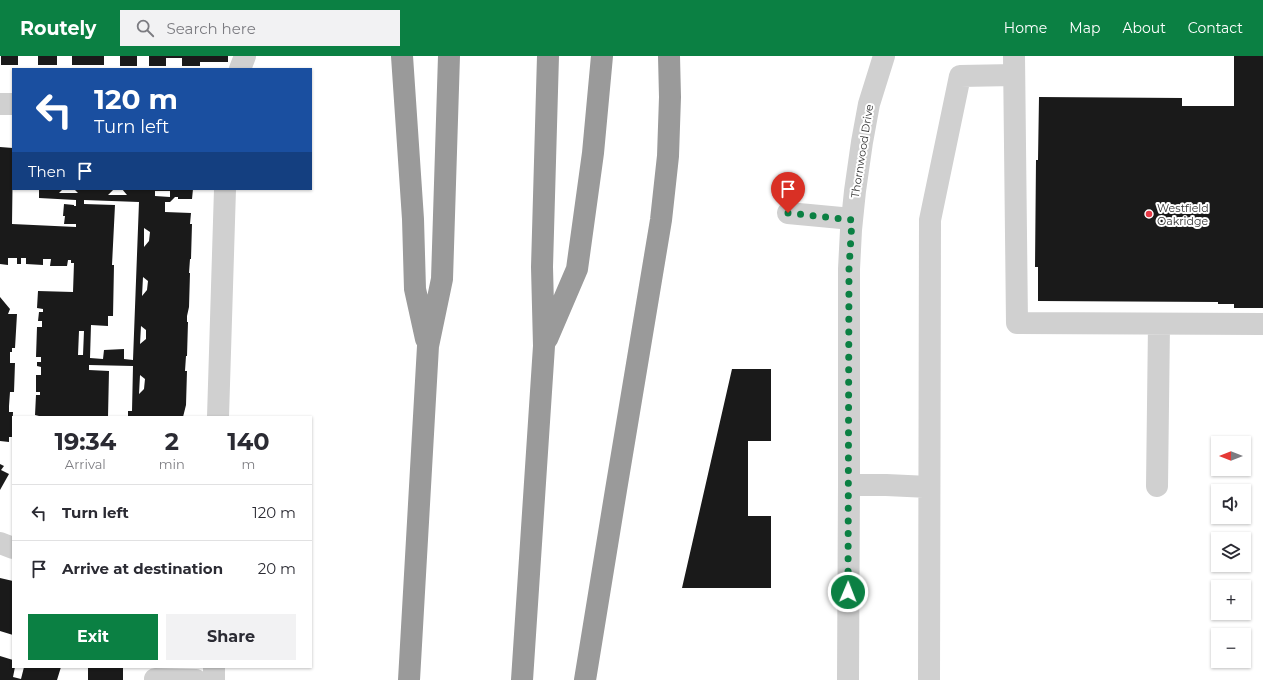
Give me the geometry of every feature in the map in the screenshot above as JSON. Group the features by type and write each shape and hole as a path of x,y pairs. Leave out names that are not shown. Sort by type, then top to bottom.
{"highway":[{"path":"402,56 413,219 415,289 428,346"},
{"path":"409,680 428,346 442,279 449,56"},
{"path":"522,680 544,346 542,267 548,56"},
{"path":"544,346 578,269 593,153 602,56"},
{"path":"585,680 662,220 668,156 670,97 669,56"}],"street":[{"path":"240,68 245,56"},
{"name":"Thornwood Drive","path":"848,680 849,269 854,191 869,104 884,56"},
{"path":"929,680 930,220 960,76 1014,66 1017,323 1263,324"},
{"path":"0,104 12,104"},
{"path":"218,416 225,190"},
{"path":"788,213 852,220"},
{"path":"1157,486 1159,324"},
{"path":"849,485 886,484 929,487"},
{"path":"0,543 12,548"},
{"path":"214,668 214,680"},
{"path":"155,679 196,680"}],"building":[{"path":"1,56 18,56 18,65 1,65"},
{"path":"38,56 57,56 57,65 38,65"},
{"path":"72,56 104,56 104,65 72,65"},
{"path":"120,56 137,56 137,66 120,66"},
{"path":"149,56 228,56 228,62 200,62 200,66 182,66 182,58 166,58 166,66 149,66"},
{"name":"Westfield Oakridge","path":"1234,56 1263,56 1263,308 1234,308 1234,304 1218,304 1218,302 1038,301 1038,267 1035,267 1036,160 1038,160 1039,97 1182,98 1182,106 1234,106"},
{"path":"0,147 12,148 12,224 76,227 76,224 64,224 65,216 63,216 64,204 76,206 76,200 39,198 39,190 62,190 59,193 78,193 75,190 113,190 108,195 127,195 123,190 193,190 192,199 178,199 178,197 175,197 170,202 165,202 165,212 191,213 190,224 192,224 189,273 189,307 187,316 187,356 185,371 187,371 186,405 183,416 128,416 128,411 132,411 133,366 89,365 89,370 109,371 108,416 35,415 36,395 40,395 40,392 36,392 36,375 41,375 41,367 37,366 37,362 41,362 41,357 36,357 37,327 42,327 42,321 38,321 39,312 43,312 43,309 37,308 38,291 73,292 74,263 71,263 71,260 68,260 67,266 50,266 51,259 43,259 43,265 26,264 26,258 21,258 21,264 17,264 17,258 8,258 8,265 0,264","holes":["155,191 170,191 170,197 155,196","84,200 139,202 133,360 124,359 124,349 104,350 103,359 90,358 91,325 108,326 108,316 113,316 114,265 112,265 115,205 84,204","144,228 150,232 149,241 144,247","143,277 148,281 147,290 142,296","141,326 146,330 146,339 140,344","79,331 84,331 83,355 78,355","140,375 145,379 144,389 139,394"]},
{"path":"0,297 10,309 8,314 17,314 15,348 12,348 12,352 10,352 10,363 15,363 14,392 10,392 9,412 13,412 12,437 9,437 9,442 0,441"},
{"path":"732,369 771,369 771,441 748,441 748,516 771,516 771,588 682,588"},
{"path":"0,464 4,466 1,470 9,474 0,490"},
{"path":"0,578 12,581 12,635 0,631"},
{"path":"0,656 12,660 12,668 15,668 13,677 21,679 24,668 61,668 57,680 0,680"},
{"path":"88,668 123,668 123,680 88,680"}],"place":[{"name":"Westfield Oakridge","path":"1149,214"}],"route":[{"path":"788,213 852,220 849,269 848,592"}]}
